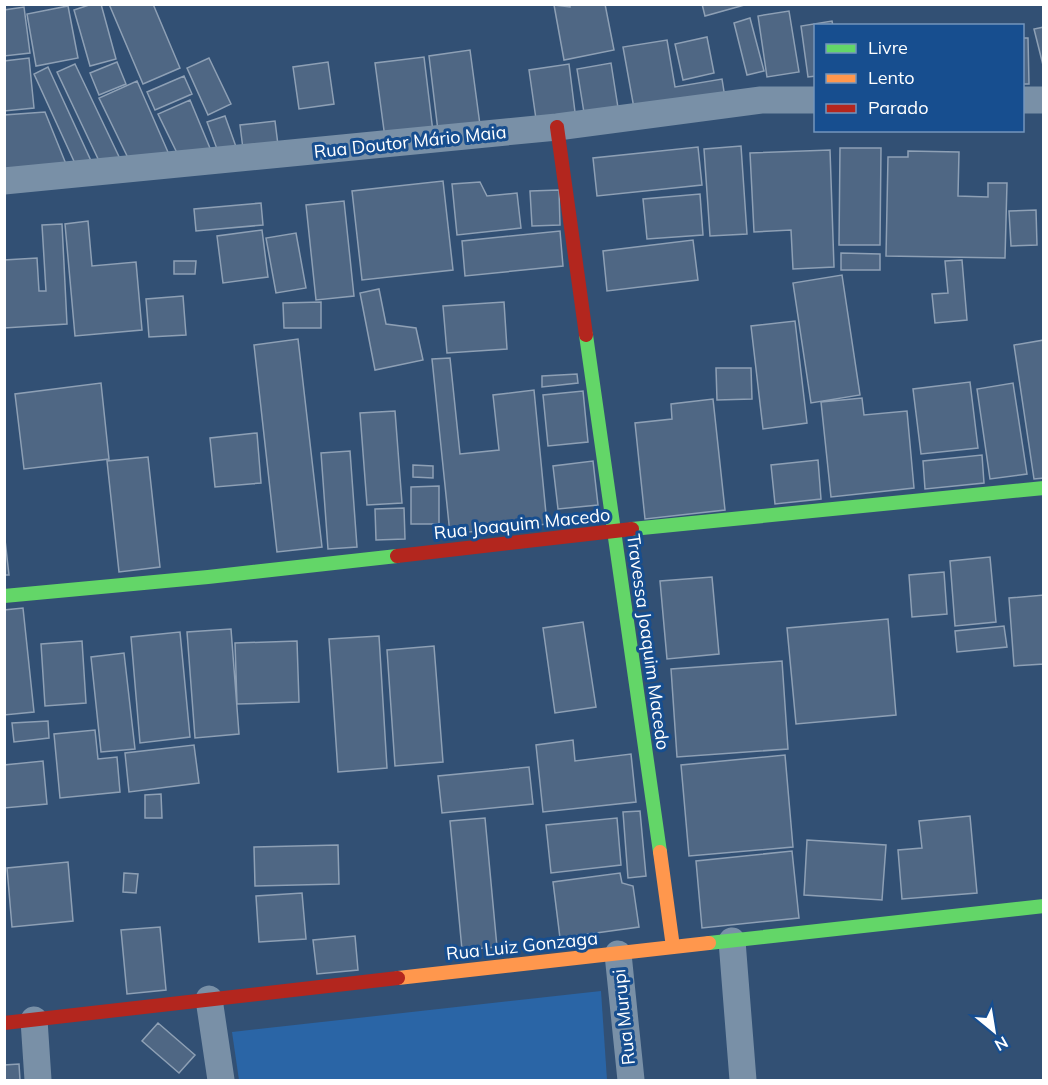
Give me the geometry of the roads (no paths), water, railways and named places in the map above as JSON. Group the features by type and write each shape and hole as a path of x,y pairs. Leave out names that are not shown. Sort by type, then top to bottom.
{"street":[{"name":"Rua Doutor Mário Maia","path":"4,181 557,127 761,100 814,100"},
{"path":"1024,100 1044,100"},
{"name":"Travessa Joaquim Macedo","path":"557,127 673,947"},
{"name":"Rua Joaquim Macedo","path":"4,596 208,577 615,531 1044,488"},
{"name":"Rua Luiz Gonzaga","path":"4,1023 1044,906"},
{"path":"732,940 743,1080"},
{"name":"Rua Murupi","path":"618,954 631,1080"},
{"path":"209,999 221,1080"},
{"path":"34,1020 38,1080"}]}
